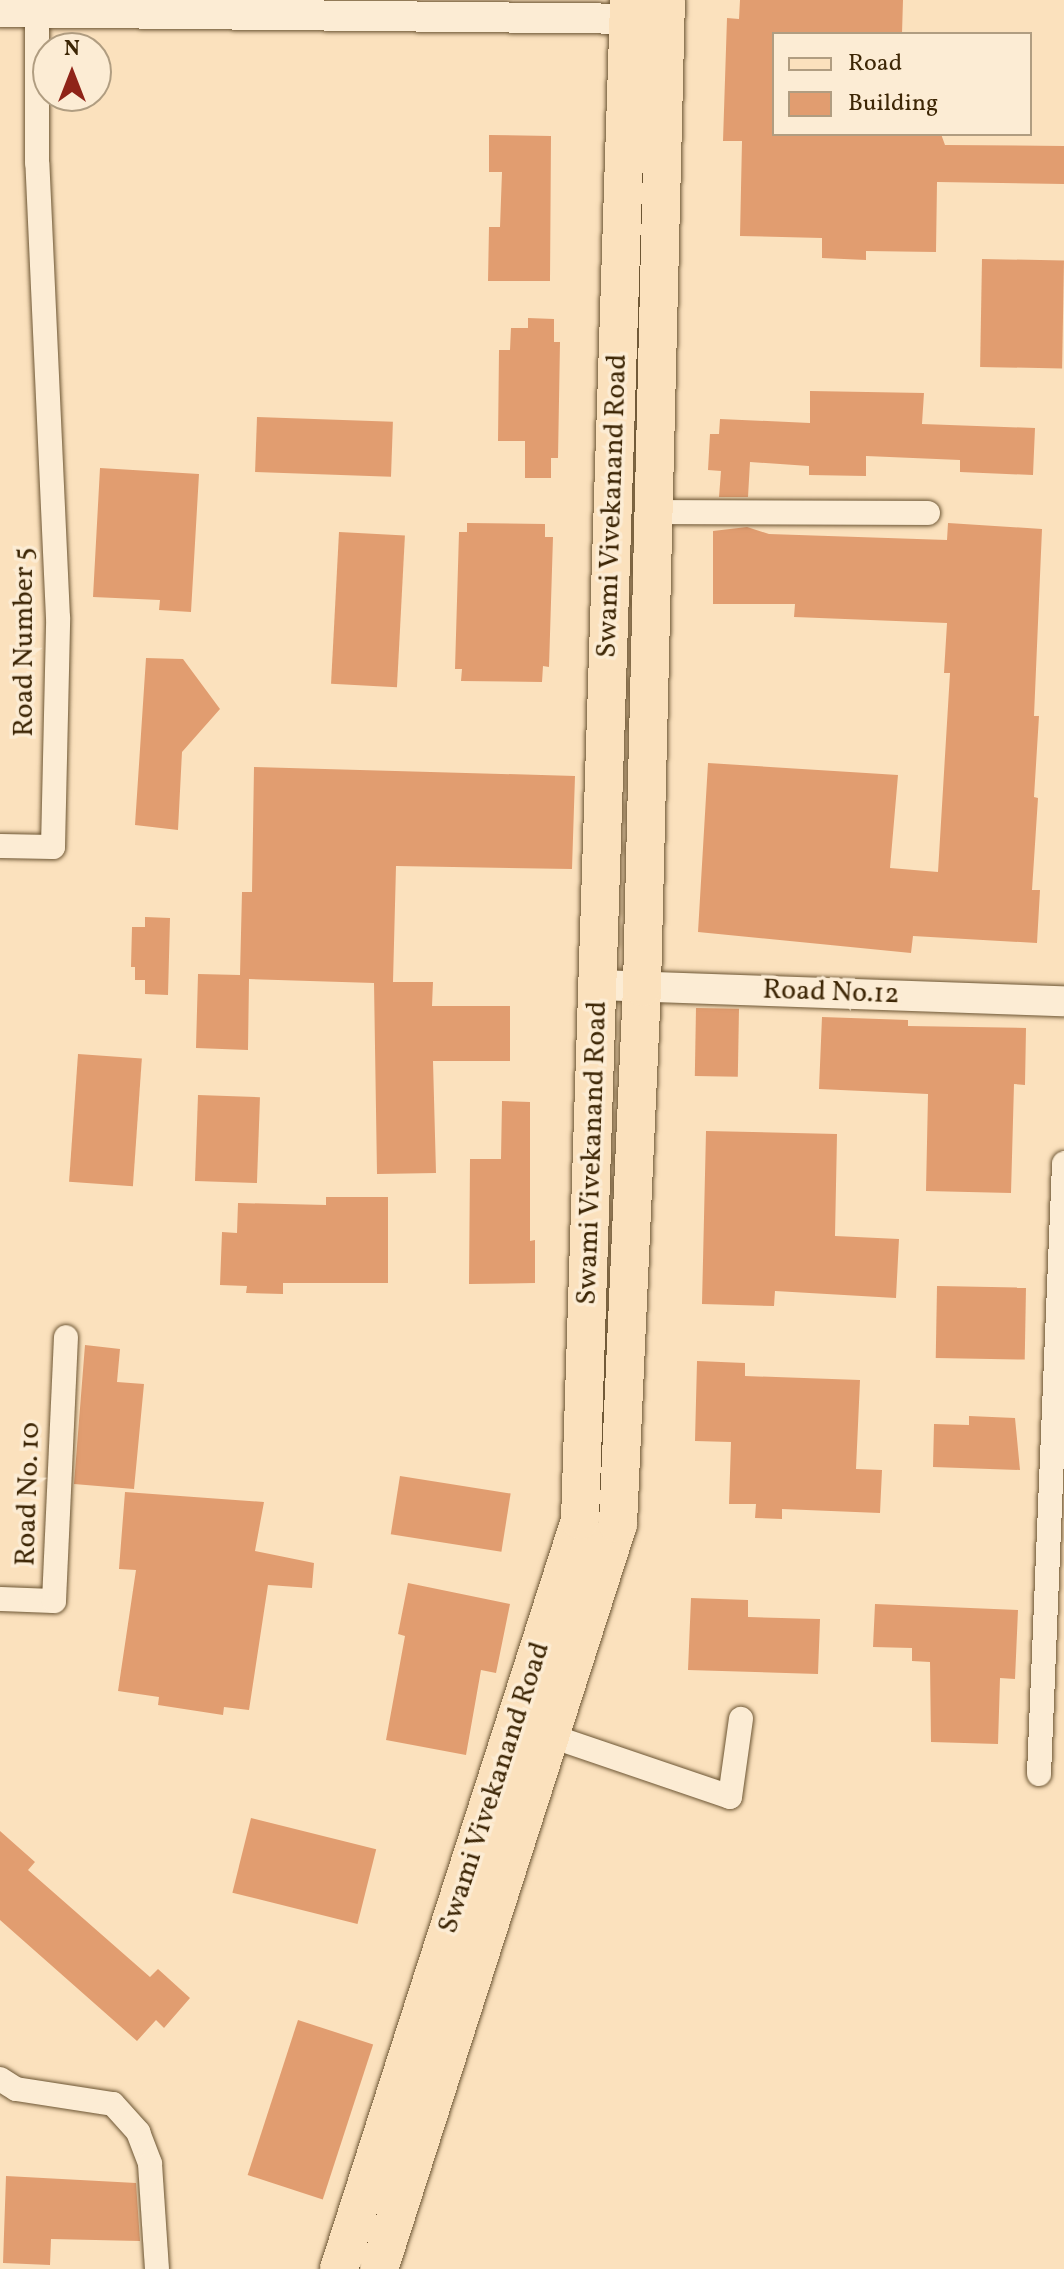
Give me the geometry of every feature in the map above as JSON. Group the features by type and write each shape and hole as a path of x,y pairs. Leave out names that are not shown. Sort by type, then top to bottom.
{"main road":[{"name":"Swami Vivekanand Road","path":"379,2269 574,1666 620,1504 642,987 653,512 647,9"},
{"name":"Swami Vivekanand Road","path":"339,2269 575,1539 582,1498 598,985 647,9"},
{"path":"538,1654 574,1666"}],"street":[{"path":"0,12 37,6 647,9"},
{"name":"Road Number 5","path":"0,846 53,847 58,618 37,163 37,6"},
{"path":"653,512 928,513"},
{"name":"Road No.12","path":"598,985 1064,1001"},
{"path":"1039,1774 1059,1405 1064,1164"},
{"name":"Road No. 10","path":"0,1599 54,1601 66,1337"},
{"path":"551,1736 730,1797 741,1719"},
{"path":"0,2079 16,2089 65,2093 113,2104 138,2132 150,2164 157,2269"}],"building":[{"path":"740,0 903,0 902,32 772,32 772,136 942,136 945,145 1064,146 1064,184 937,182 936,252 866,251 866,260 822,258 822,238 740,236 742,141 723,141 727,18 739,19"},
{"path":"489,135 551,136 550,281 488,281 489,227 500,227 502,172 489,172"},
{"path":"982,259 1064,260 1062,368 980,367"},
{"path":"528,318 554,319 554,342 560,342 558,458 551,458 551,478 525,478 525,441 498,441 499,350 510,350 511,328 528,328"},
{"path":"810,391 924,393 922,424 1035,428 1033,475 960,472 960,460 866,456 866,476 809,475 809,466 750,462 748,497 719,497 721,471 708,470 710,434 719,434 720,419 810,423"},
{"path":"257,417 393,422 391,477 255,472"},
{"path":"100,468 199,474 191,612 159,610 160,600 93,597"},
{"path":"467,523 545,524 545,537 553,537 549,667 543,666 542,682 461,681 462,669 455,669 459,532 467,532"},
{"path":"948,523 1042,529 1034,716 1039,716 1032,890 1040,890 1037,943 913,936 911,953 698,932 708,763 898,775 890,868 938,872 950,673 944,673 947,623 794,617 795,604 713,604 713,531 747,527 769,534 947,540"},
{"path":"339,532 405,535 397,687 331,684"},
{"path":"146,658 183,659 220,709 182,752 178,830 135,825"},
{"path":"254,767 575,776 572,869 396,866 393,982 433,982 432,1006 510,1006 510,1061 433,1061 436,1173 377,1174 374,983 249,979 248,1050 196,1048 198,974 240,975 242,892 252,892"},
{"path":"145,917 170,918 168,995 145,994 145,980 135,980 135,967 131,967 132,927 145,927"},
{"path":"696,1008 739,1009 738,1077 695,1076"},
{"path":"822,1017 908,1020 908,1026 1026,1028 1025,1085 1014,1084 1011,1193 926,1191 928,1094 819,1089"},
{"path":"78,1054 142,1058 133,1186 69,1182"},
{"path":"198,1095 260,1097 257,1183 195,1181"},
{"path":"502,1101 530,1102 530,1241 535,1240 535,1283 469,1284 470,1159 501,1159"},
{"path":"706,1131 837,1134 835,1236 899,1239 896,1298 775,1291 774,1306 702,1304"},
{"path":"326,1197 388,1197 388,1283 283,1283 283,1294 246,1293 247,1286 220,1285 222,1232 237,1233 238,1203 326,1205"},
{"path":"937,1286 1026,1288 1025,1360 936,1358"},
{"path":"85,1345 120,1349 117,1382 144,1384 134,1489 74,1484"},
{"path":"697,1361 745,1363 745,1376 860,1380 856,1469 882,1470 880,1513 782,1509 782,1519 755,1518 756,1504 729,1504 731,1442 695,1441"},
{"path":"969,1416 1015,1418 1020,1470 933,1467 934,1424 969,1425"},
{"path":"400,1476 511,1494 501,1552 391,1534"},
{"path":"125,1492 264,1502 255,1551 314,1563 312,1588 268,1585 249,1710 224,1707 223,1715 158,1705 159,1697 118,1691 136,1570 119,1569"},
{"path":"408,1583 510,1604 496,1673 481,1670 466,1755 386,1740 405,1636 398,1634"},
{"path":"691,1598 748,1600 748,1617 820,1619 818,1674 688,1670"},
{"path":"875,1604 1018,1610 1015,1679 1000,1678 998,1744 931,1742 930,1662 912,1661 912,1648 873,1647"},
{"path":"251,1818 376,1849 358,1924 232,1893"},
{"path":"0,1831 35,1862 28,1870 150,1977 158,1969 190,1998 164,2028 156,2020 137,2041 0,1920"},
{"path":"298,2020 373,2044 323,2199 248,2175"},
{"path":"6,2176 136,2183 140,2241 51,2239 50,2265 3,2263"}]}
